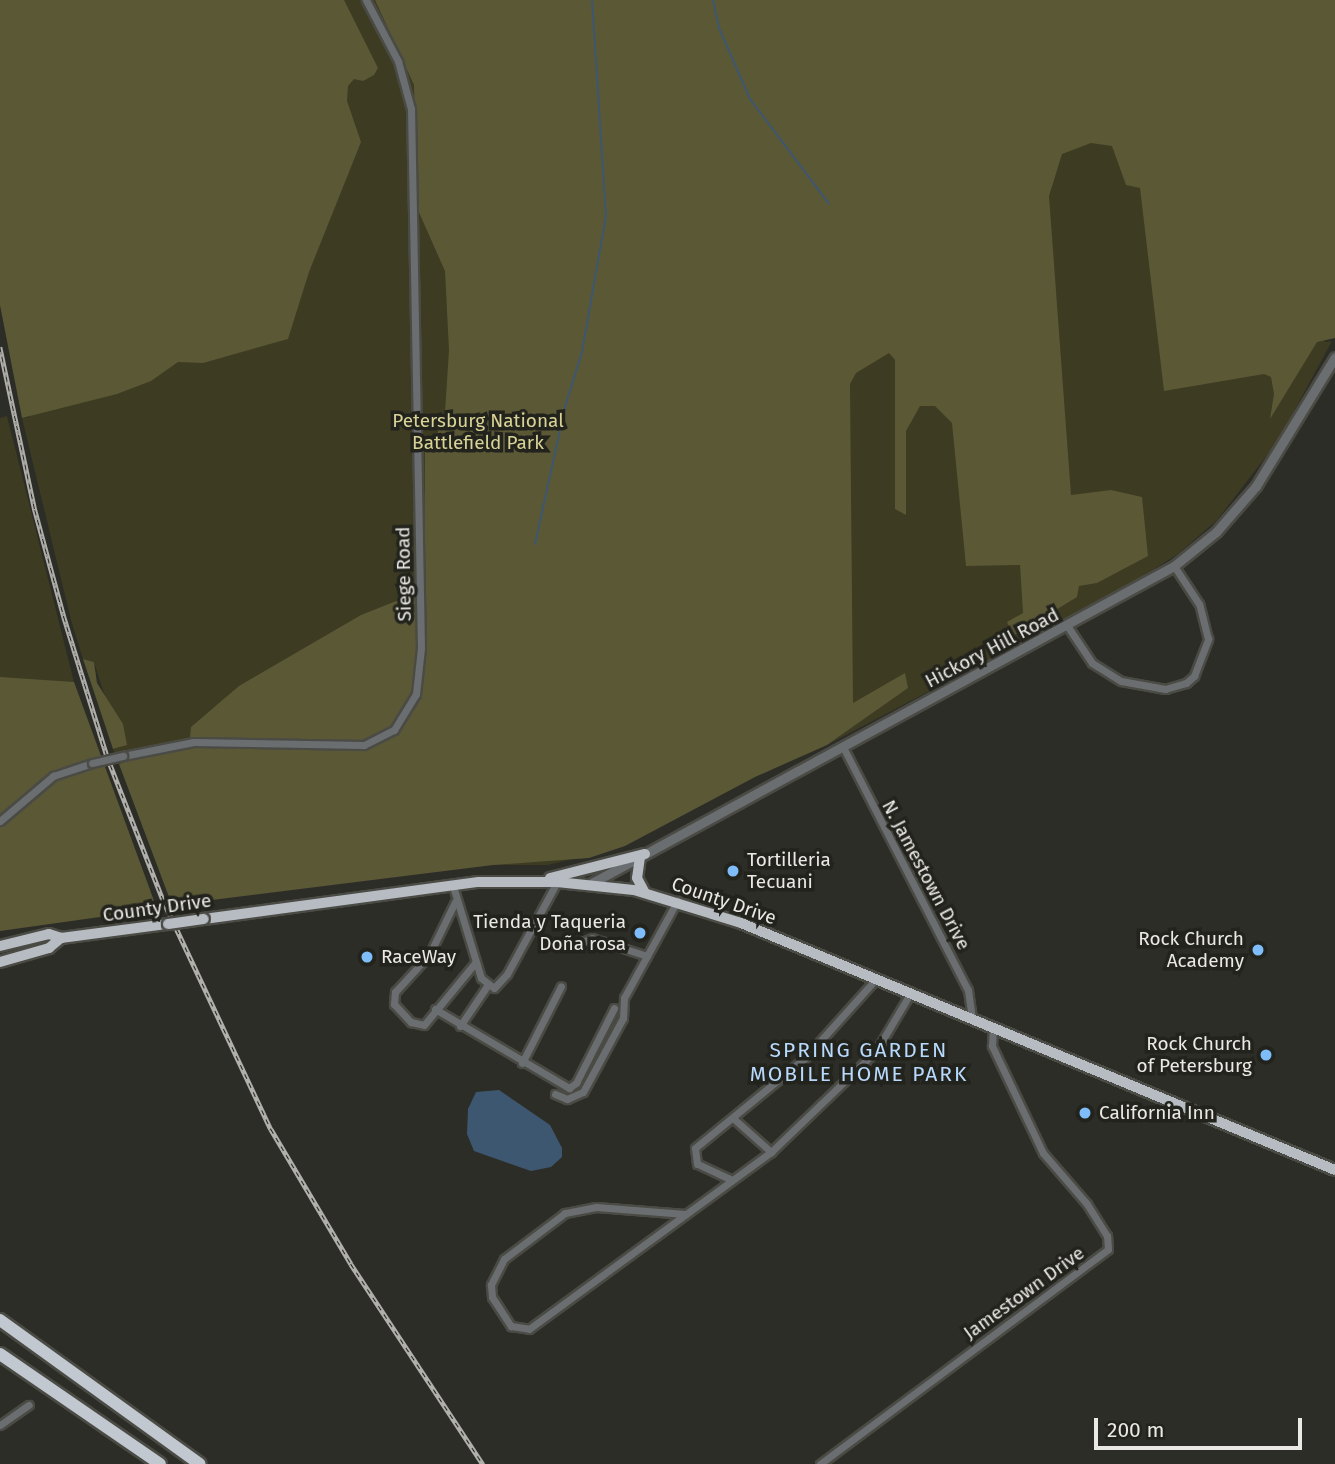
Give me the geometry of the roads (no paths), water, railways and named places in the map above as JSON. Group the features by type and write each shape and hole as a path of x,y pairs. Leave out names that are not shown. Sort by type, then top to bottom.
{"highway":[{"path":"536,881 642,855 637,878 645,893"},
{"name":"County Drive","path":"0,946 49,934 61,938 453,886 536,881 590,884 645,893 677,901 911,994 1335,1170"},
{"name":"County Drive","path":"0,962 49,948 61,938"},
{"path":"0,941 17,941"},
{"path":"0,1320 200,1464"},
{"path":"0,1330 86,1382"},
{"path":"0,1354 160,1464"},
{"path":"0,1360 33,1376"}],"street":[{"name":"Siege Road","path":"0,821 53,776 123,756 194,742 365,745 394,730 416,694 421,648 411,109 398,61 366,0"},
{"name":"Hickory Hill Road","path":"590,884 1068,627 1174,566 1216,532 1256,486 1335,357"},
{"path":"1068,627 1092,663 1121,681 1164,689 1186,683 1194,676 1208,639 1199,604 1174,566"},
{"name":"N. Jamestown Drive","path":"843,747 968,990 972,1020"},
{"path":"487,986 498,986 508,974 557,882"},
{"path":"453,886 455,902 475,963 487,986"},
{"path":"555,1094 567,1099 583,1092 623,1018 624,998 677,901"},
{"path":"455,902 429,955 393,997 399,1011 418,1025 424,1025 475,963"},
{"path":"575,945 592,938 648,956"},
{"path":"732,1180 697,1164 693,1156 702,1141 734,1119 805,1058 875,980"},
{"path":"460,1026 487,986"},
{"path":"522,1063 561,986"},
{"path":"685,1214 596,1207 565,1213 504,1259 491,1284 492,1297 511,1326 529,1329 771,1152 876,1051 911,994"},
{"path":"435,1009 563,1087 573,1086 614,1008"},
{"name":"Jamestown Drive","path":"820,1464 1108,1248 1108,1239 1087,1204 1043,1153 992,1046 993,1028"},
{"path":"734,1119 771,1152"},
{"path":"0,1425 29,1405"}],"water":[{"path":"499,1090 550,1125 562,1148 562,1157 551,1167 531,1171 474,1151 467,1134 468,1109 476,1092"}],"waterway":[{"path":"535,544 565,407 582,352 606,216 592,0"},
{"path":"713,0 719,28 750,99 829,204"}],"railway":[{"path":"0,347 35,510 64,617 107,756 164,902 271,1129 351,1264 483,1464"}],"place":[{"name":"Tortilleria Tecuani","path":"733,871"},
{"name":"Tienda y Taqueria Doña rosa","path":"640,933"},
{"name":"Rock Church Academy","path":"1258,950"},
{"name":"RaceWay","path":"367,957"},
{"name":"Rock Church of Petersburg","path":"1266,1055"},
{"name":"California Inn","path":"1085,1113"}],"district":[{"name":"SPRING GARDEN MOBILE HOME PARK","path":"859,1062"}],"park label":[{"name":"Petersburg National Battlefield Park","path":"478,432"}]}
